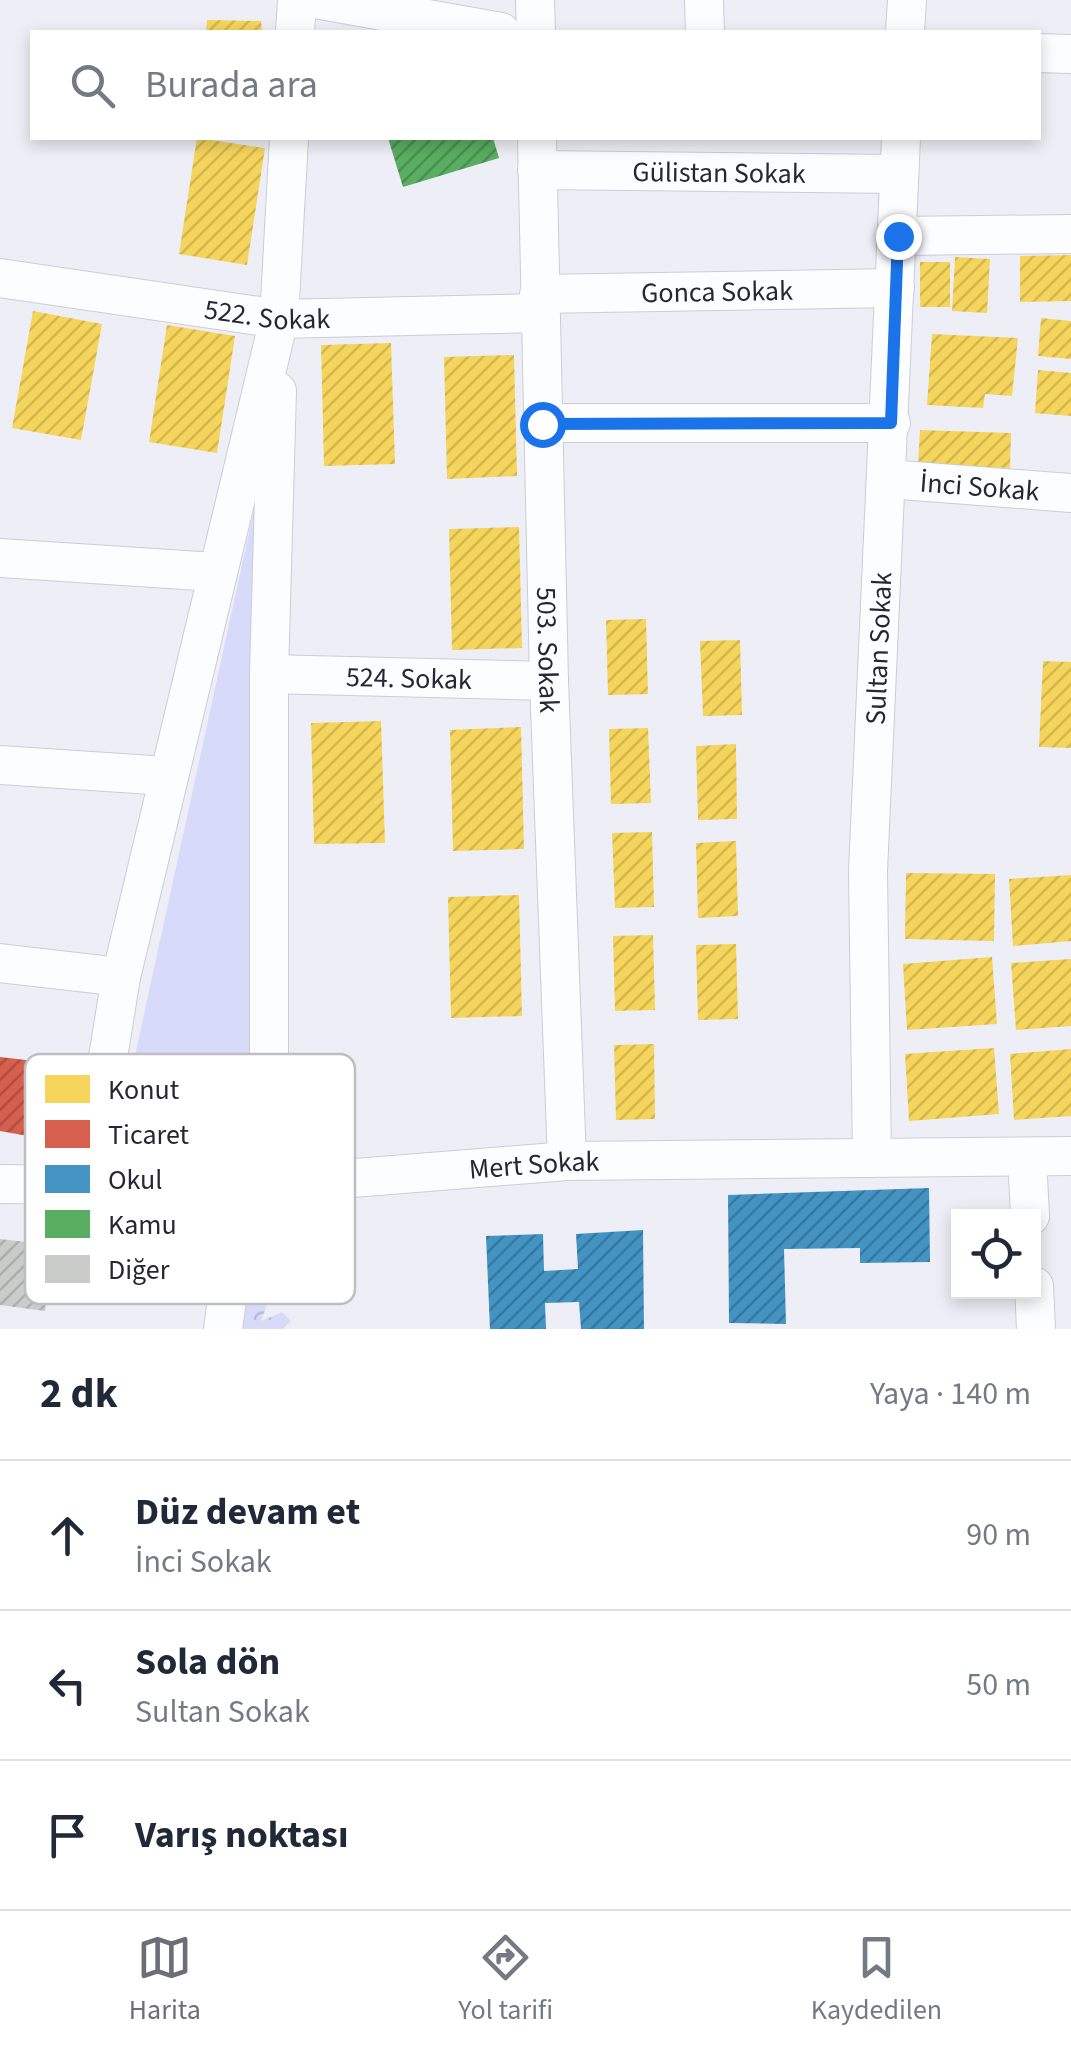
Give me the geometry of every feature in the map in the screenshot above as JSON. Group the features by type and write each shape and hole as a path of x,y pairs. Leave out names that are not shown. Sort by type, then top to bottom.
{"street":[{"path":"295,30 297,0"},
{"path":"321,0 491,30"},
{"path":"535,0 536,30"},
{"path":"704,0 705,30"},
{"path":"905,30 907,0"},
{"path":"1041,53 1071,54"},
{"path":"259,1054 279,319 289,140"},
{"name":"Gülistan Sokak","path":"537,154 900,156"},
{"name":"503. Sokak","path":"537,154 549,681 566,1161"},
{"name":"Sultan Sokak","path":"872,1158 868,871 900,156"},
{"path":"898,236 1071,234"},
{"name":"522. Sokak","path":"0,278 279,319 539,304"},
{"name":"Gonca Sokak","path":"539,304 896,288"},
{"path":"108,1054 121,976 215,572 279,319"},
{"path":"542,424 891,423"},
{"name":"İnci Sokak","path":"888,479 1071,493"},
{"path":"0,558 215,572"},
{"name":"524. Sokak","path":"269,674 549,681"},
{"path":"0,765 168,776"},
{"path":"0,962 121,976"},
{"name":"Mert Sokak","path":"355,1177 566,1161 1071,1156"},
{"path":"1027,1157 1030,1209"},
{"name":"Mert Sokak","path":"0,1184 25,1185"},
{"path":"1035,1299 1036,1329"},
{"path":"223,1329 229,1304"}],"green space":[{"path":"267,491 252,1054 135,1054 257,496"},
{"path":"231,1304 267,1304 261,1321 282,1312 291,1321 283,1329 225,1329"}],"building: Konut":[{"path":"207,20 261,21 262,30 206,30"},
{"path":"197,140 265,148 247,265 179,254"},
{"path":"1071,255 1071,301 1020,302 1020,256"},
{"path":"955,257 990,259 987,313 952,311"},
{"path":"920,262 950,262 950,307 920,307"},
{"path":"33,311 102,324 81,440 12,428"},
{"path":"1041,318 1071,321 1071,359 1038,356"},
{"path":"167,325 235,336 217,453 149,442"},
{"path":"932,334 1018,338 1012,396 985,394 983,408 927,405"},
{"path":"391,343 395,464 324,466 321,345"},
{"path":"514,355 517,476 447,479 444,357"},
{"path":"1038,370 1071,373 1071,416 1035,413"},
{"path":"920,430 1011,433 1010,468 918,465"},
{"path":"519,527 522,648 452,650 449,529"},
{"path":"646,619 648,694 608,695 606,620"},
{"path":"740,640 742,715 703,716 700,641"},
{"path":"1043,661 1071,662 1071,748 1039,747"},
{"path":"381,721 385,843 314,844 311,723"},
{"path":"521,727 524,849 453,851 450,730"},
{"path":"648,728 651,803 611,804 609,729"},
{"path":"736,744 737,819 698,820 696,746"},
{"path":"652,832 654,907 615,908 612,833"},
{"path":"736,841 738,916 698,918 696,843"},
{"path":"906,873 995,874 994,941 905,939"},
{"path":"1071,875 1071,941 1013,946 1009,879"},
{"path":"519,895 522,1016 451,1018 448,897"},
{"path":"653,935 655,1010 615,1011 613,936"},
{"path":"736,944 738,1019 698,1020 696,945"},
{"path":"992,957 997,1024 907,1030 903,964"},
{"path":"1071,959 1071,1026 1016,1030 1011,963"},
{"path":"654,1044 655,1119 616,1120 614,1045"},
{"path":"994,1048 999,1114 909,1121 905,1054"},
{"path":"1071,1049 1071,1116 1014,1120 1010,1054"}],"building: Ticaret":[{"path":"0,1057 25,1060 25,1135 0,1131"}],"building: Okul":[{"path":"929,1188 930,1262 860,1263 860,1248 784,1249 786,1324 729,1323 728,1195"},
{"path":"643,1230 644,1329 581,1329 579,1302 545,1303 546,1329 490,1329 486,1236 543,1234 544,1271 578,1269 576,1234"}],"building: Kamu":[{"path":"389,140 494,140 499,158 403,187"}],"building: Diğer":[{"path":"0,1239 25,1242 25,1304 46,1304 45,1311 0,1305"}],"route":[{"path":"542,424 891,423 898,236"}]}
